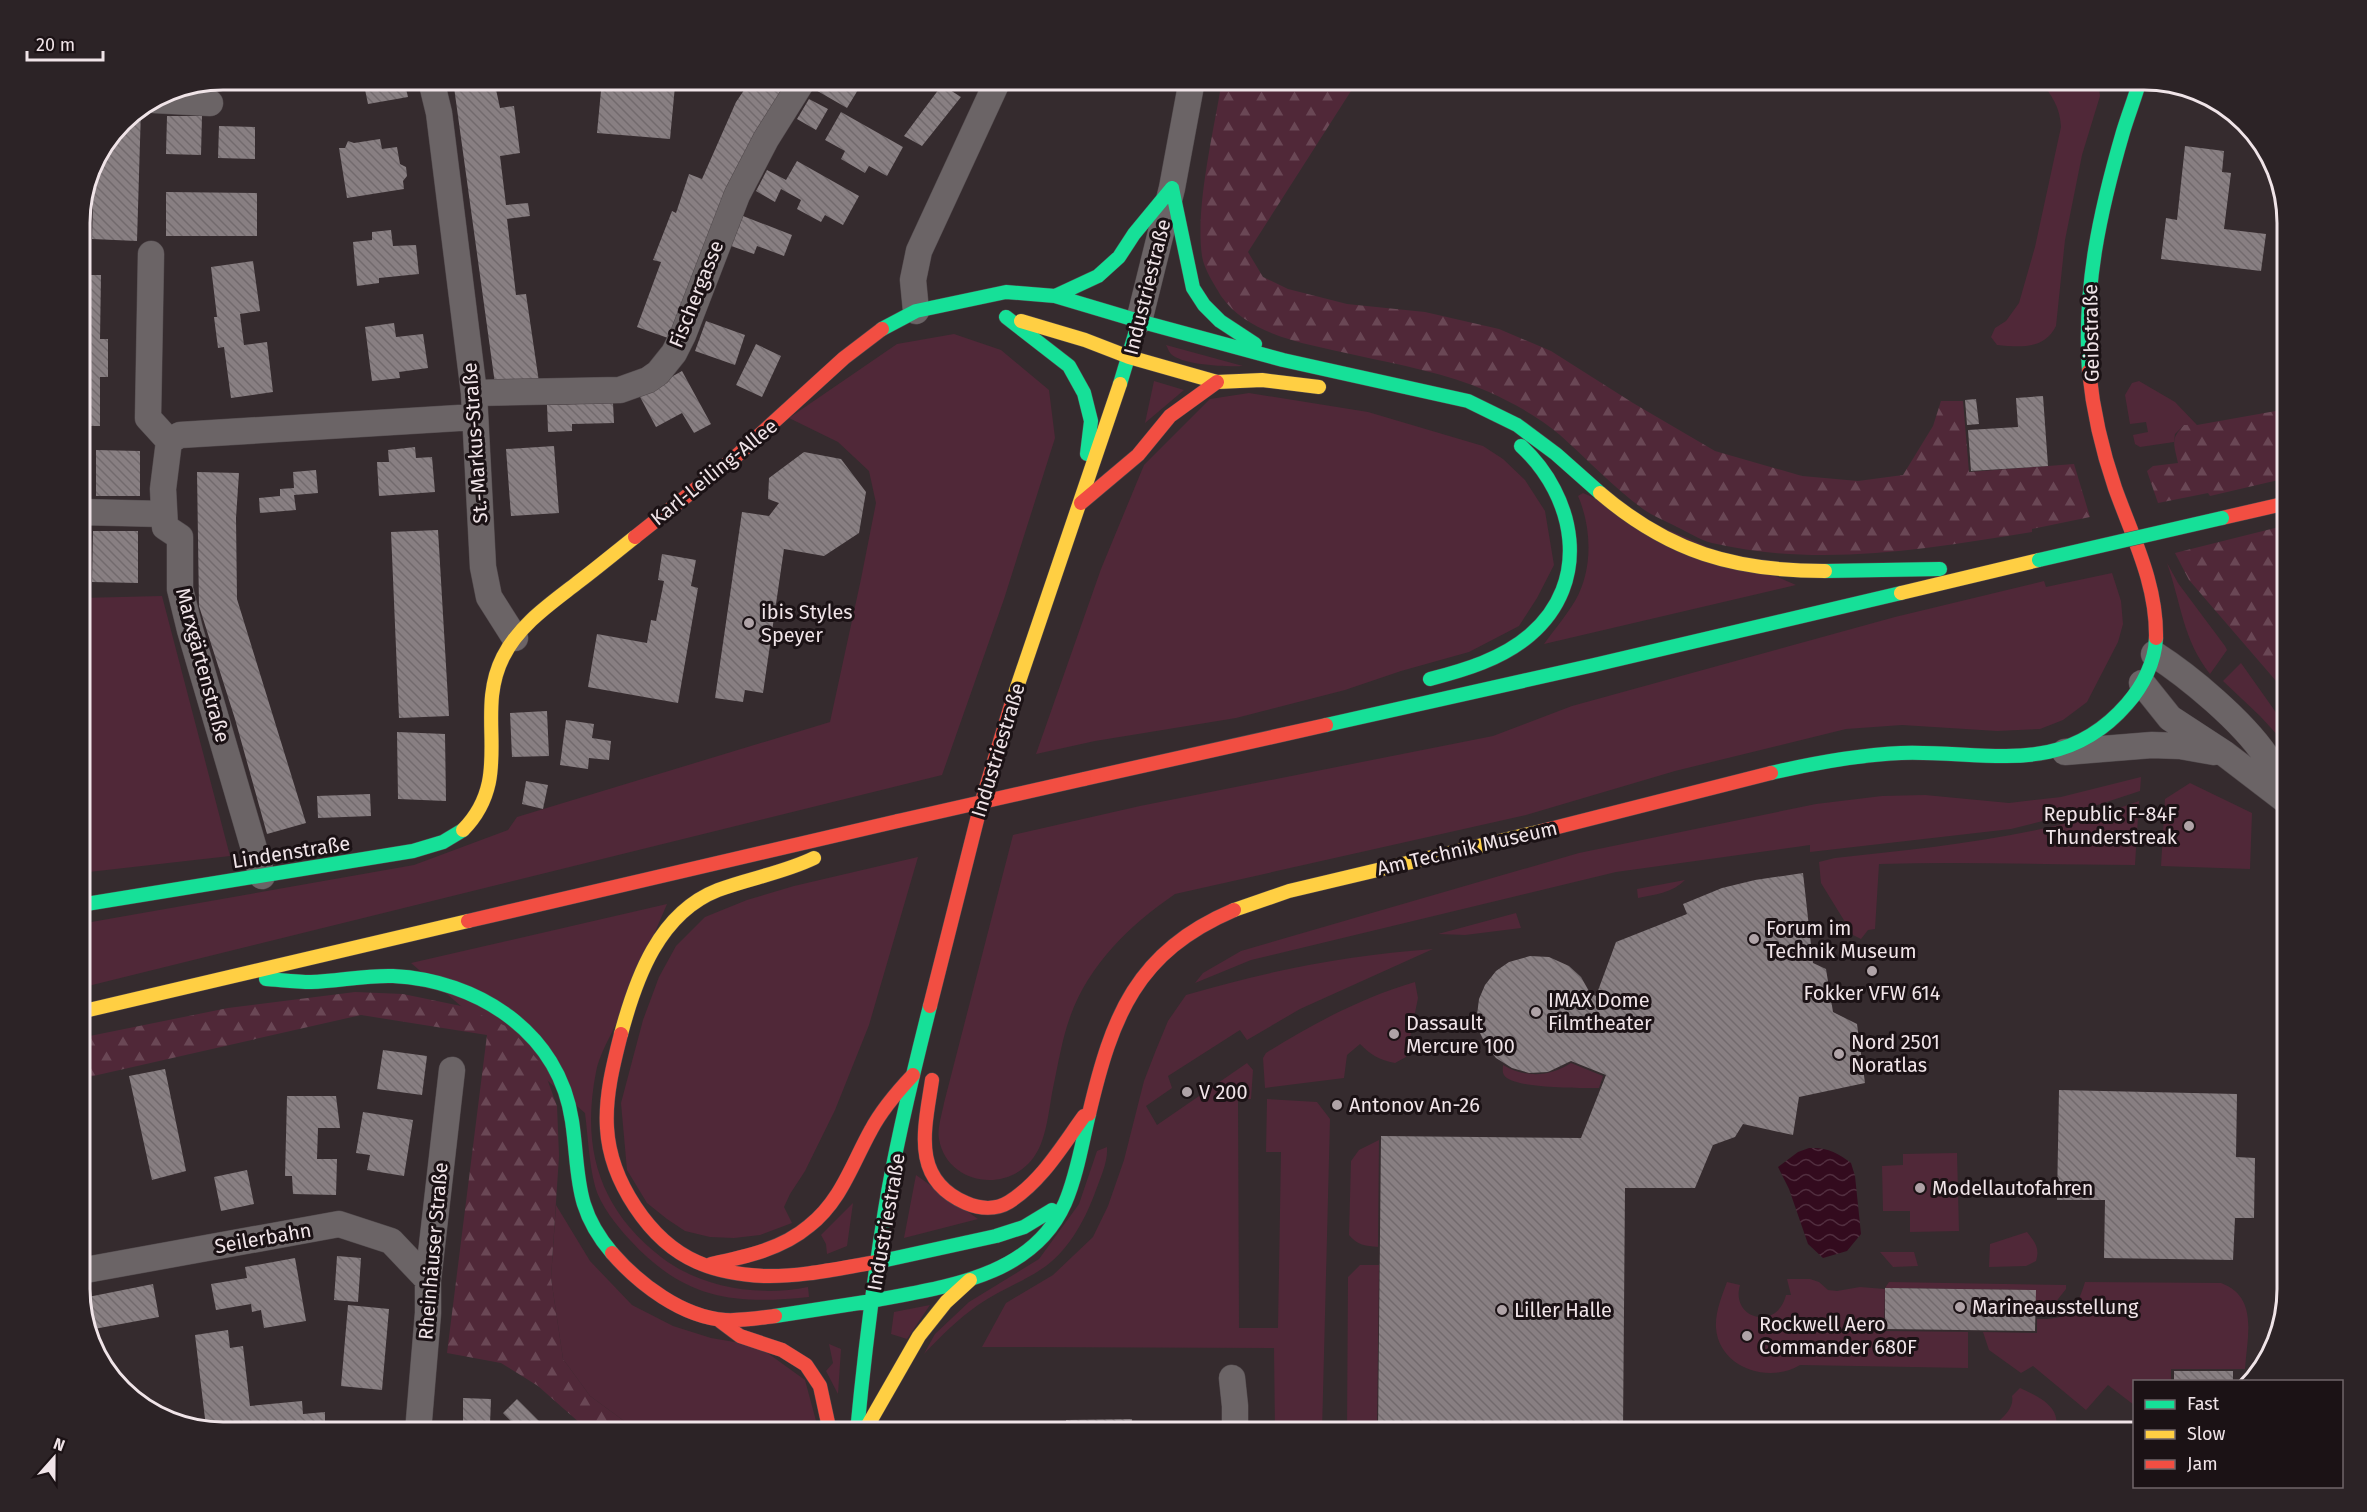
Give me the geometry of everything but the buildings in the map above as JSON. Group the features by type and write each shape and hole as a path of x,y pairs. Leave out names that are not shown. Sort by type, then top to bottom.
{"main road":[{"path":"2126,120 2136,90"},
{"name":"Geibstraße","path":"2120,92 2126,120 2098,229 2091,266 2088,367 2101,440 2118,496 2149,578 2156,612 2157,639 2154,654 2142,683"},
{"path":"1055,296 1098,276 1119,257 1134,234 1172,188"},
{"path":"1172,188 1193,288 1202,302 1224,324 1250,342 1294,363 1473,402 1513,422 1545,444 1631,518 1665,539 1703,556 1755,567 1799,571 2008,567"},
{"name":"Karl-Leiling-Allee","path":"515,638 569,589 733,460 860,344 883,328 916,311 1006,292 1055,296 1294,363"},
{"name":"Karl-Leiling-Allee","path":"946,306 1006,317 1085,340 1171,370 1217,382"},
{"path":"1006,317 1069,366 1084,393 1091,421 1081,503"},
{"name":"Industriestraße","path":"858,1422 864,1355 885,1209 913,1075 981,804 1016,690 1081,503 1139,321"},
{"path":"1081,503 1137,455 1170,416 1194,396 1217,382 1262,380 1330,389"},
{"path":"1383,711 1422,681 1472,668 1503,654 1531,634 1553,610 1569,569 1569,523 1549,477 1533,457 1507,434 1480,422"},
{"path":"90,1010 1084,779 1594,665 2277,506"},
{"name":"Lindenstraße","path":"90,903 413,851 447,840 460,833 477,816 487,796 491,776 492,691 502,658 515,638"},
{"name":"Am Technik Museum","path":"719,1319 816,1313 972,1279 1014,1260 1038,1243 1056,1221 1065,1199 1081,1155 1109,1038 1133,991 1154,964 1178,940 1223,914 1259,900 1324,882 1548,830 1793,768 1856,757 1916,753 2018,755 2050,753 2089,737 2108,725 2121,713 2142,683"},
{"path":"866,830 796,868 717,889 689,906 672,922 661,938 635,987 618,1045 606,1101 607,1137 613,1165 624,1190 644,1219 671,1246 693,1261 749,1276 783,1277 877,1262 1003,1236 1036,1222 1065,1199"},
{"path":"228,977 309,982 381,976 426,981 463,989 496,1006 525,1028 552,1062 564,1088 572,1118 578,1186 591,1224 607,1247 649,1288 680,1306 719,1319 743,1337 763,1342 797,1358 811,1370 826,1397 829,1422"},
{"path":"928,1018 934,1049"},
{"path":"934,1071 924,1145 925,1164 936,1183 944,1191 974,1207 990,1209 1007,1203 1021,1193 1054,1156 1092,1105"},
{"path":"706,1266 770,1249 819,1219 840,1193 879,1116 913,1075"},
{"path":"870,1422 919,1336 946,1302 972,1279"}],"street":[{"name":"St.-Markus-Straße","path":"433,90 441,124 475,405 483,567 489,597 515,638"},
{"name":"Fischergasse","path":"475,405 621,390 648,380 658,373 667,364 682,335 737,195 766,139 798,90"},
{"path":"916,311 913,280 919,251 993,90"},
{"name":"Industriestraße","path":"1139,321 1172,188 1190,90"},
{"path":"170,101 210,103"},
{"path":"151,254 148,418 169,441"},
{"path":"169,441 180,435 475,405"},
{"path":"90,512 163,514 162,489 169,441"},
{"name":"Marxgärtenstraße","path":"163,514 165,527 180,537 180,589 262,876"},
{"path":"2154,654 2181,671 2254,740 2268,758 2277,775"},
{"path":"2142,683 2170,718 2225,754 2277,794"},
{"name":"Am Technik Museum","path":"2050,753 2152,745 2180,746 2225,754"},
{"name":"Rheinhäuser Straße","path":"419,1422 428,1313 428,1280 452,1070"},
{"name":"Seilerbahn","path":"90,1269 339,1224 391,1241 428,1280"},
{"path":"1232,1378 1236,1406 1235,1422"}],"green space":[{"path":"1220,90 1352,90 1248,252 1263,277 1288,289 1347,304 1425,312 1499,329 1551,351 1715,451 1802,476 1858,481 1903,475 1933,426 1941,401 1963,401 1969,472 2074,464 2090,517 2032,529 2032,532 1912,550 1872,553 1792,554 1752,550 1712,543 1699,538 1643,509 1621,492 1552,428 1498,396 1473,385 1440,375 1282,337 1264,330 1233,310 1221,296 1207,271 1202,256 1201,215"},
{"path":"2099,90 2100,96 2082,155 2065,240 2056,326 2051,334 2038,343 2023,346 1997,345 1991,337 1995,328 2006,321 2019,303 2035,247 2061,127 2059,113 2048,91"},
{"path":"954,334 1001,350 1049,390 1055,438 1004,599 942,775 90,986 90,922 414,865 508,830 517,817 830,722 876,503 869,471 838,442 789,418 897,344"},
{"path":"1166,345 1243,366 1216,366 1185,361 1171,354"},
{"path":"1154,381 1184,390 1145,423"},
{"path":"2139,381 2175,402 2197,425 2184,425 2175,434 2174,442 2140,447 2135,444 2133,435 2148,432 2146,422 2130,424 2125,395 2132,383"},
{"path":"1249,393 1368,412 1483,446 1503,459 1525,480 1545,511 1554,565 1537,598 1519,626 1469,652 1345,690 1236,718 1095,741 1036,754 1101,569 1144,465 1210,399"},
{"path":"2277,411 2277,480 2210,496 2208,493 2158,503 2147,471 2153,466 2178,463 2174,442 2177,434 2184,425 2197,425"},
{"path":"1583,493 1796,585 1544,644 1575,601 1585,576 1588,563 1588,535 1583,508 1578,496"},
{"path":"2277,528 2277,682 2189,580 2175,553"},
{"path":"2167,563 2178,583 2227,650 2210,674 2188,634"},
{"path":"2112,573 2121,601 2123,624 2118,642 2087,702 2063,720 2040,729 1997,731 1902,725 1846,729 1675,771 1526,815 1175,894 1142,919 1113,947 1088,980 1078,998 1062,1043 1043,1138 1028,1164 1016,1173 989,1180 963,1173 952,1165 944,1153 939,1139 939,1126 1013,835 1140,806 1493,736 1572,706 1895,617 2044,581 2046,587"},
{"path":"162,596 230,856 90,872 90,598"},
{"path":"2241,663 2277,714 2277,735 2260,716 2223,681"},
{"path":"2141,777 2140,791 2070,814 2011,829 1810,852 1810,845 1616,872 1251,960 1195,983 1203,973 1241,951 1579,853 1816,804 1882,796 1925,795 2009,803 2061,797"},
{"path":"2190,783 2252,813 2250,869 2161,866 2165,799"},
{"path":"2139,801 2135,865 1879,864 1875,929 1868,930 1861,939 1853,935 1821,883 1819,862 1835,858 1951,845 2027,832 2065,824"},
{"path":"918,857 869,1025 835,1110 805,1171 784,1207 792,1223 760,1235 734,1238 710,1237 685,1231 647,1203 627,1170 621,1103 643,1020 659,977 676,946 705,917 747,900 794,886"},
{"path":"1685,880 1670,890 1638,898 1637,889"},
{"path":"667,904 597,1066 591,1126 600,1175 609,1197 623,1219 640,1238 677,1268 712,1283 751,1290 789,1290 808,1287 809,1297 757,1300 711,1294 670,1275 650,1260 615,1222 597,1193 591,1168 585,1113 411,963"},
{"path":"1516,913 1521,928 1465,935 1438,934"},
{"path":"1433,949 1300,1009 1247,1040 1240,1030 1168,1076 1172,1088 1146,1106 1157,1125 1247,1063 1253,1070 1251,1099 1238,1099 1239,1328 1278,1328 1281,1152 1266,1152 1267,1099 1317,1102 1330,1119 1322,1422 1275,1422 1274,1348 982,1347 1006,1303 1053,1275 1093,1237 1108,1206 1124,1160 1144,1081 1168,1021 1186,995 1308,965"},
{"path":"1415,982 1418,998 1406,1057 1395,1063 1389,1062 1360,1044 1347,1055 1344,1078 1265,1088 1263,1058 1266,1053 1338,1012 1376,995"},
{"path":"355,992 403,994 461,1006 510,1028 542,1065 557,1106 559,1156 551,1278 563,1359 590,1396 625,1422 579,1422 538,1386 501,1363 447,1353 487,1035 361,1015 90,1077 90,1036 228,1008"},
{"path":"1571,1063 1603,1076 1599,1088 1564,1088 1520,1083 1510,1080 1503,1071 1503,1065 1529,1074 1546,1073"},
{"path":"1379,1140 1378,1247 1362,1244 1349,1235 1351,1161 1359,1150"},
{"path":"1107,1147 1105,1164 1092,1201 1082,1222 1063,1250 1046,1266 971,1310 924,1354 935,1334 969,1302 1039,1259 1079,1204 1097,1151"},
{"name":"Modellautofahren","path":"1957,1153 1959,1231 1910,1232 1910,1211 1883,1211 1882,1166 1903,1165 1903,1154"},
{"path":"916,1175 978,1219 904,1238"},
{"path":"853,1203 847,1246 827,1254 826,1244 821,1235"},
{"path":"556,1205 590,1261 632,1305 673,1326 711,1338 758,1346 805,1380 816,1422 625,1422 590,1396 563,1359 551,1278"},
{"path":"2027,1232 2036,1245 2036,1261 2026,1266 1989,1267 1990,1244"},
{"path":"1880,1252 1914,1252 1918,1266 1893,1267"},
{"path":"1360,1265 1379,1265 1377,1422 1347,1422 1348,1277"},
{"path":"1787,1279 1810,1279 1819,1282 1828,1290 1837,1291 1860,1287 1885,1289 1884,1331 1968,1332 1968,1368 1800,1365 1788,1371 1774,1373 1748,1369 1726,1353 1719,1342 1716,1328 1717,1316 1727,1282 1740,1285 1739,1297 1748,1313 1756,1317 1765,1317 1774,1314 1781,1307 1786,1295 1791,1295"},
{"path":"1889,1282 2066,1285 2066,1289 2055,1303 2035,1303 2035,1290 1885,1288"},
{"path":"2085,1282 2221,1283 2233,1289 2246,1308 2248,1331 2245,1369 2171,1369 2171,1380 2133,1380 2133,1404 2108,1385 2086,1410 2033,1366 2021,1373 1989,1350 1983,1332 2037,1333 2037,1319 2057,1318 2064,1315 2070,1312"},
{"path":"930,1305 907,1339 891,1334 894,1312"},
{"path":"829,1344 841,1349 838,1394 826,1371 833,1363"},
{"path":"2020,1388 2042,1399 2052,1409 2057,1422 1998,1422 2011,1407 2012,1396"}],"water":[{"path":"1809,1148 1832,1151 1841,1156 1851,1163 1855,1176 1861,1234 1847,1251 1823,1258 1808,1244 1789,1189 1778,1167 1798,1152"}],"traffic: fast":[{"path":"2089,371 2089,310 2095,250 2107,191 2137,90"},
{"path":"1055,296 1098,276 1119,257 1134,234 1172,188"},
{"path":"1172,188 1193,288 1204,305 1220,321 1255,344"},
{"path":"882,329 916,311 1006,292 1055,296 1139,321 1120,384"},
{"path":"1006,317 1069,366 1084,393 1091,421 1087,454"},
{"path":"1139,321 1283,360 1468,401 1517,425 1556,454 1600,493"},
{"path":"1430,679 1483,663 1519,643 1550,614 1562,590 1569,565 1569,540 1564,514 1554,490 1540,467 1521,446"},
{"path":"2039,560 2222,518"},
{"path":"1825,571 1940,569"},
{"path":"1326,725 1901,593"},
{"path":"1771,773 1819,763 1901,753 2022,756 2050,752 2076,743 2102,728 2133,697 2151,665 2156,638"},
{"path":"90,903 413,851 443,842 463,830"},
{"path":"266,979 311,982 393,976 424,980 455,988 483,1000 509,1017 532,1037 550,1061 564,1089 572,1121 580,1190 584,1205 590,1221 612,1253"},
{"path":"858,1422 869,1321 889,1184 930,1006"},
{"path":"872,1301 956,1284 983,1275 1031,1248 1050,1228 1065,1203 1076,1170 1089,1114"},
{"path":"877,1262 996,1236 1024,1227 1052,1210"},
{"path":"775,1316 872,1301"}],"traffic: slow":[{"path":"1021,321 1085,340 1129,357"},
{"path":"1129,357 1217,382 1262,380 1319,387"},
{"path":"1012,702 1120,384"},
{"path":"1600,493 1651,530 1704,554 1761,567 1825,571"},
{"path":"463,830 479,809 487,788 491,767 492,701 495,679 510,645 536,616 635,537"},
{"path":"1901,593 2039,560"},
{"path":"1234,910 1289,891 1542,831"},
{"path":"621,1034 643,970 665,931 680,914 698,900 718,890 790,868 814,858"},
{"path":"90,1010 468,921"},
{"path":"870,1422 919,1336 946,1302 970,1280"}],"traffic: jam":[{"path":"635,537 732,460 844,358 882,329"},
{"path":"2089,371 2106,459 2143,562 2153,599 2156,638"},
{"path":"1081,503 1138,455 1170,416 1217,382"},
{"path":"2222,518 2277,505"},
{"path":"930,1006 981,804 1012,702"},
{"path":"1084,779 1326,725"},
{"path":"1542,831 1771,773"},
{"path":"898,821 1084,779"},
{"path":"468,921 898,821"},
{"path":"1089,1114 1108,1047 1119,1017 1133,991 1151,967 1173,946 1201,927 1234,910"},
{"path":"621,1034 608,1093 607,1128 610,1148 624,1188 635,1207 663,1240 697,1262 747,1275 792,1275 877,1262"},
{"path":"711,1264 750,1255 787,1241 820,1216 838,1194 880,1115 913,1075"},
{"path":"932,1080 925,1134 925,1150 929,1166 936,1180 948,1193 977,1206 988,1208 999,1206 1021,1194 1051,1162 1084,1116"},
{"path":"612,1253 648,1287 677,1306 693,1313 725,1320 775,1316"},
{"path":"720,1321 740,1336 782,1350 806,1365 820,1386 828,1422"}],"place":[{"name":"ibis Styles Speyer","path":"749,623"},
{"name":"Republic F-84F Thunderstreak","path":"2189,826"},
{"name":"Forum im Technik Museum","path":"1754,939"},
{"name":"Fokker VFW 614","path":"1872,971"},
{"name":"IMAX Dome Filmtheater","path":"1536,1012"},
{"name":"Dassault Mercure 100","path":"1394,1034"},
{"name":"Nord 2501 Noratlas","path":"1839,1054"},
{"name":"V 200","path":"1187,1092"},
{"name":"Antonov An-26","path":"1337,1105"},
{"name":"Modellautofahren","path":"1920,1188"},
{"name":"Marineausstellung","path":"1960,1307"},
{"name":"Liller Halle","path":"1502,1310"},
{"name":"Rockwell Aero Commander 680F","path":"1747,1336"}]}
